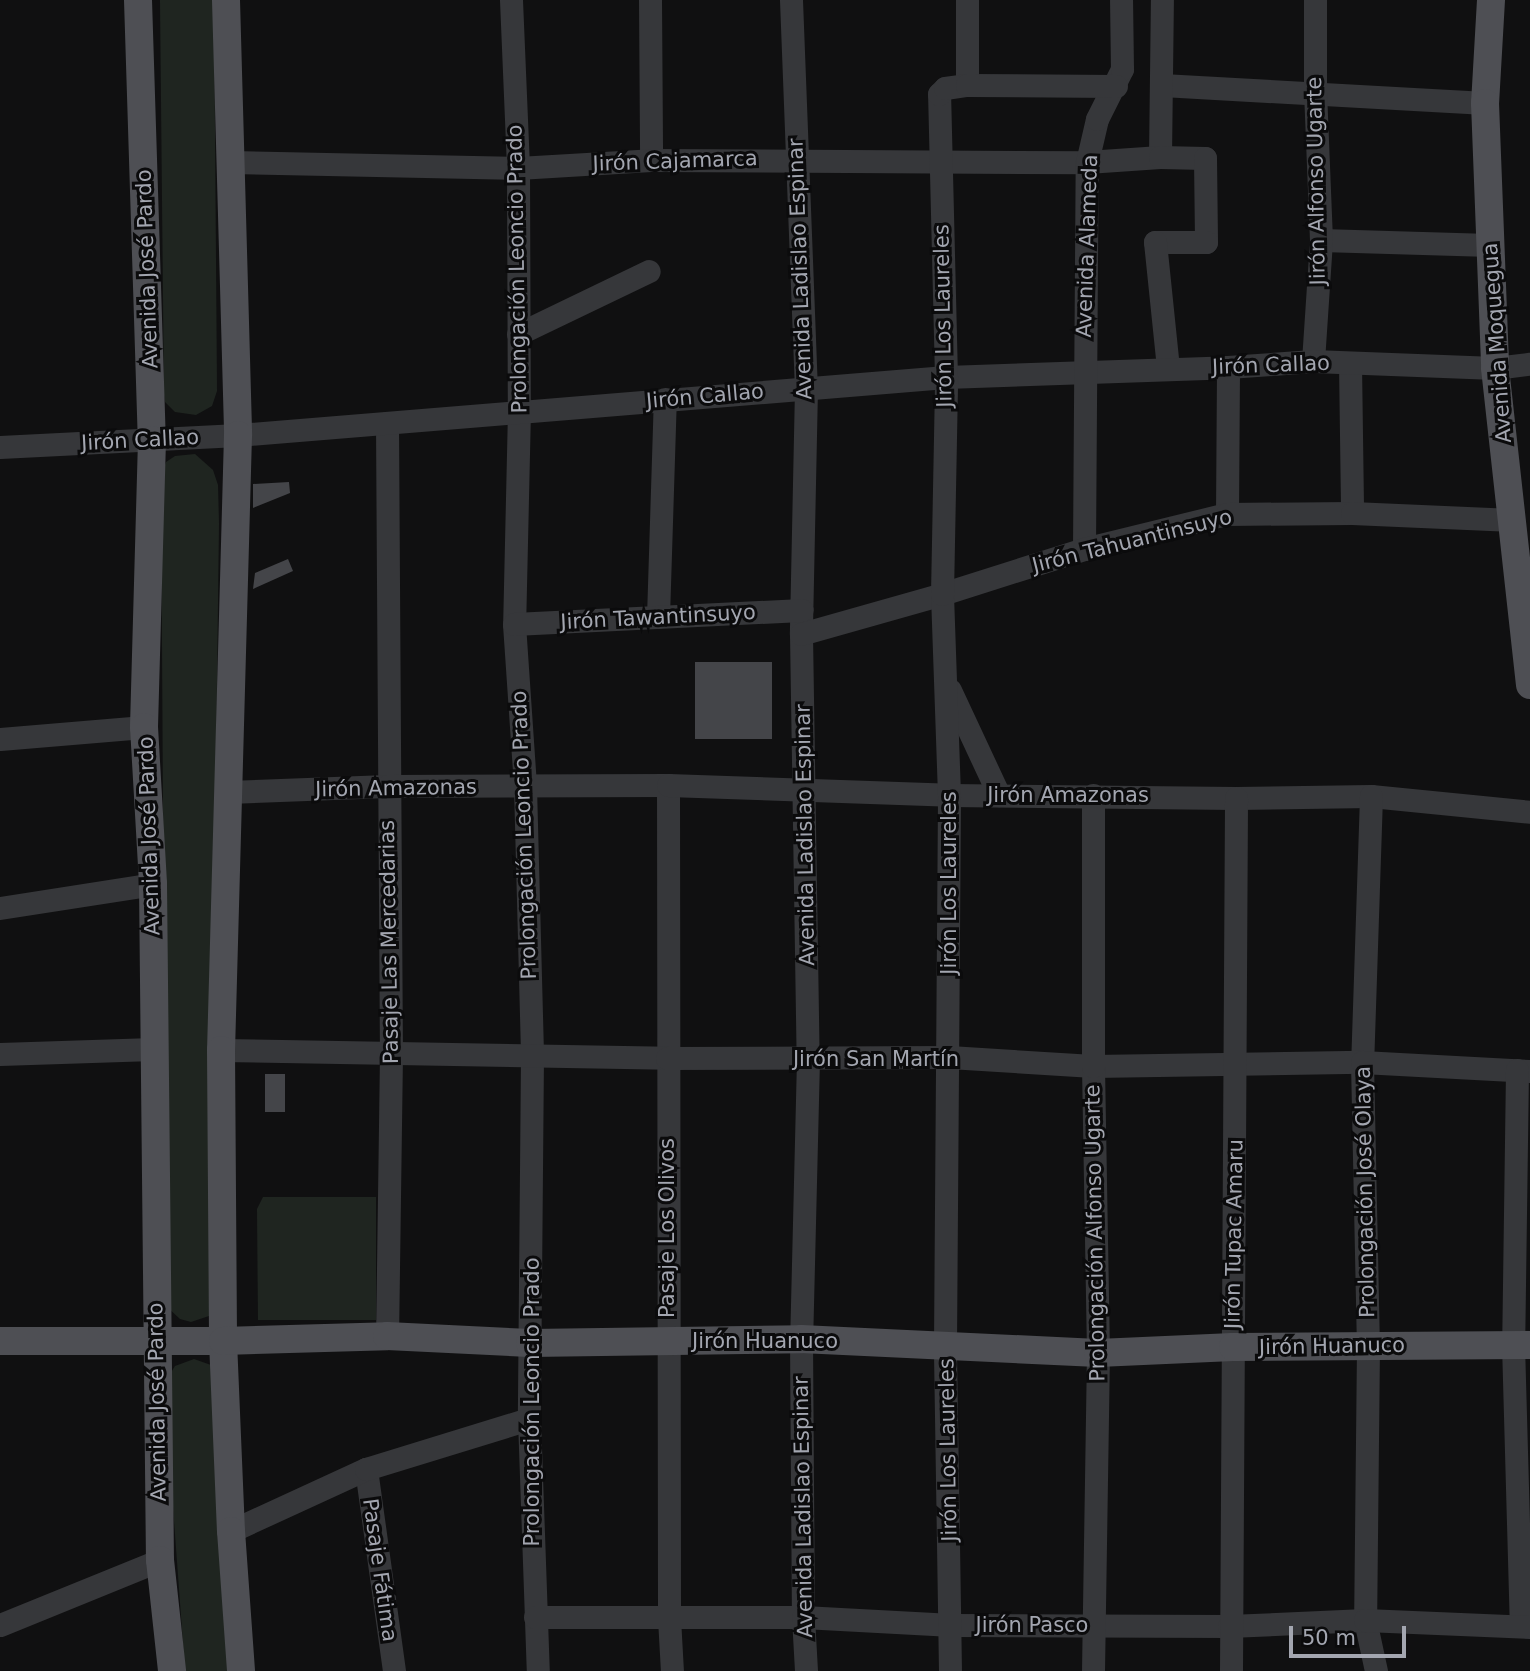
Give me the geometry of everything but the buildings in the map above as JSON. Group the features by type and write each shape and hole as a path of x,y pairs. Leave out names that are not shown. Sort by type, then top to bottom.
{"main road":[{"name":"Avenida José Pardo","path":"138,0 152,440 144,727 153,884 160,1560 172,1671"},
{"path":"226,0 238,435 221,1050 223,1340 231,1531 241,1671"},
{"name":"Avenida Moquegua","path":"1490,0 1485,103 1495,368 1530,685"},
{"name":"Jirón Huanuco","path":"0,1340 223,1340 387,1336 530,1343 801,1339 1098,1353 1233,1347 1521,1344"}],"street":[{"name":"Prolongación Leoncio Prado","path":"511,0 517,168 519,410 514,624 525,786 532,1055 529,1419 538,1671"},
{"path":"650,0 651,160"},
{"name":"Avenida Ladislao Espinar","path":"791,0 795,159 806,388 801,634 806,789 808,1059 801,1339 803,1617 806,1671"},
{"path":"967,0 967,85 1116,86"},
{"name":"Avenida Alameda","path":"1084,549 1083,373 1087,162 1097,119 1116,86 1122,69 1121,0"},
{"path":"1160,158 1163,0"},
{"name":"Jirón Alfonso Ugarte","path":"1312,361 1321,240 1315,93 1315,0"},
{"name":"Jirón Los Laureles","path":"950,1671 952,1625 945,1344 949,794 942,594 946,377 939,94 945,88 967,85"},
{"path":"1162,85 1485,103"},
{"name":"Jirón Cajamarca","path":"230,162 517,168 651,160 1087,162 1205,158 1206,242 1155,242 1168,368"},
{"path":"1321,240 1490,244"},
{"path":"518,334 649,271"},
{"name":"Jirón Callao","path":"0,447 238,435 946,377 1228,367 1312,361 1495,368 1530,363"},
{"path":"1350,363 1353,513"},
{"path":"1227,514 1228,367"},
{"path":"658,617 666,400"},
{"name":"Pasaje Las Mercedarias","path":"387,423 387,786 391,1054 387,1336"},
{"name":"Jirón Tahuantinsuyo","path":"801,634 942,594 1084,549 1227,514 1353,513 1513,520"},
{"name":"Jirón Tawantinsuyo","path":"514,624 802,610"},
{"path":"945,680 999,795"},
{"path":"0,739 144,727"},
{"name":"Jirón Amazonas","path":"228,792 387,786 668,785 999,795 1093,794 1236,798 1371,796 1530,812"},
{"name":"Pasaje Los Olivos","path":"668,785 669,1618 672,1671"},
{"name":"Prolongación Alfonso Ugarte","path":"1093,794 1093,1066 1098,1353 1093,1671"},
{"name":"Prolongación José Olaya","path":"1371,796 1363,1062 1368,1346 1365,1620 1376,1671"},
{"name":"Jirón Tupac Amaru","path":"1231,1671 1229,1626 1236,1064 1236,798"},
{"path":"0,908 153,884"},
{"path":"0,1054 153,1049"},
{"name":"Jirón San Martín","path":"221,1050 667,1058 949,1057 1093,1066 1363,1062 1523,1070"},
{"path":"1523,1070 1521,1344 1526,1626"},
{"path":"231,1531 366,1469 529,1419"},
{"name":"Pasaje Fátima","path":"366,1469 394,1671"},
{"path":"0,1625 160,1560"},
{"name":"Jirón Pasco","path":"535,1617 803,1617 952,1625 1229,1626 1365,1620 1526,1626"}],"shaded area":[{"path":"160,0 214,0 217,391 212,406 196,415 175,412 165,402 164,395"},
{"path":"195,454 213,470 218,485 219,523 209,1316 191,1322 180,1319 166,1306 161,475 166,462 175,456"},
{"path":"263,1197 376,1197 376,1320 258,1320 257,1209"},
{"path":"194,1359 211,1365 235,1671 185,1671 170,1466 170,1374 175,1366"}]}
